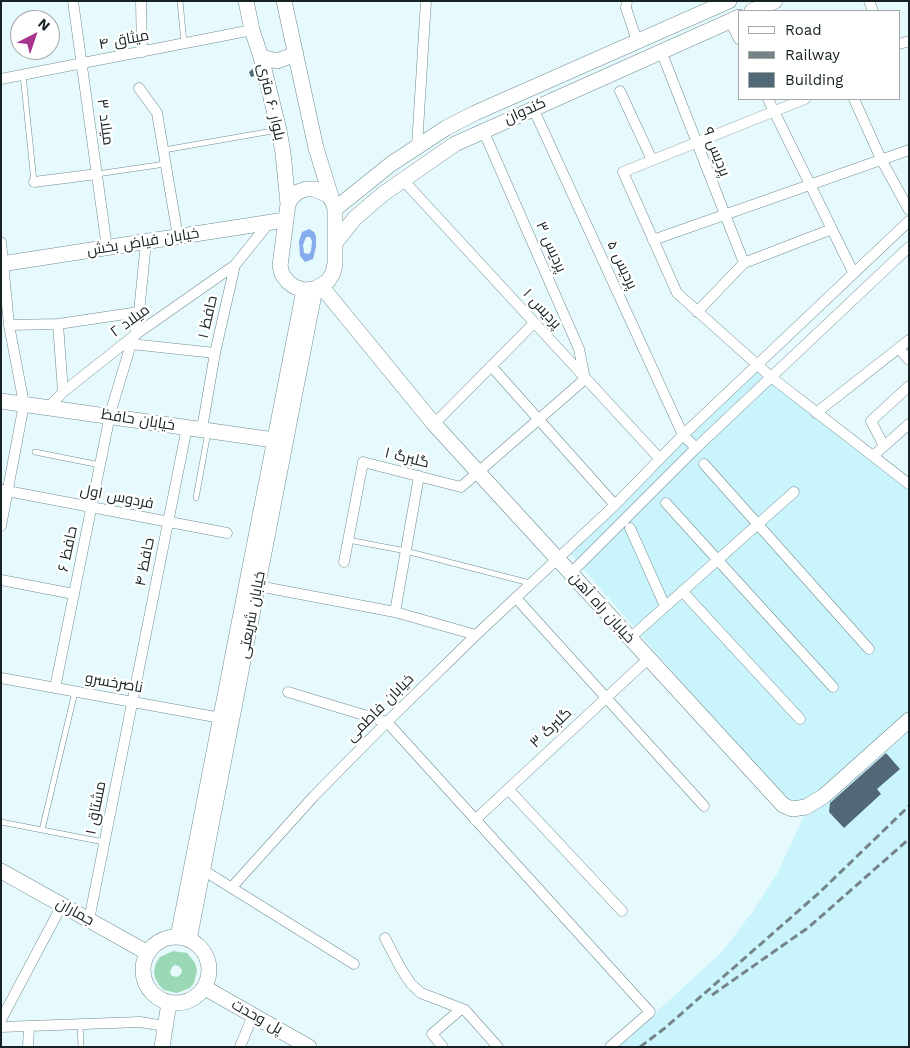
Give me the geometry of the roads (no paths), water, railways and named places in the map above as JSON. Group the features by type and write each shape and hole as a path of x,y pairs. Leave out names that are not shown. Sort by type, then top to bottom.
{"street":[{"name":"میلاد ۳","path":"73,1 107,248"},
{"path":"140,1 142,52"},
{"name":"بلوار ۶۰ متری","path":"246,1 279,130 288,204 285,220"},
{"path":"284,1 316,148 334,205 335,264 333,273 328,280 313,288"},
{"path":"417,146 426,1"},
{"path":"626,1 626,8 637,41"},
{"name":"کندوان","path":"334,205 417,146 446,128 475,113 728,1"},
{"path":"754,10 775,1"},
{"name":"کندوان","path":"335,243 354,218 402,180 455,144 661,51 736,29"},
{"name":"میثاق ۴","path":"1,79 252,30"},
{"path":"653,34 661,51"},
{"name":"پردیس ۹","path":"661,51 744,263"},
{"path":"261,57 277,61 296,54"},
{"path":"139,88 157,114 178,237"},
{"path":"620,91 652,160"},
{"path":"768,100 853,272"},
{"path":"803,100 623,172 677,293 757,366 909,484"},
{"path":"854,100 882,159 909,210"},
{"name":"پردیس ۵","path":"533,108 683,435"},
{"name":"پردیس ۳","path":"483,130 579,349 585,379"},
{"path":"653,240 909,150"},
{"path":"34,182 97,174"},
{"name":"پردیس ۱","path":"402,180 660,459"},
{"path":"288,204 298,192 314,189 321,191 334,205"},
{"name":"خیابان فیاض بخش","path":"3,264 285,220"},
{"name":"خیابان راه آهن","path":"285,220 280,266 282,274 288,282 295,287 313,288 434,424 783,806 792,809 806,807 824,796 909,720"},
{"name":"خیابان فاطمی","path":"232,887 314,796 386,722 476,634 558,560 683,435 909,221"},
{"name":"حافظ ۱","path":"199,429 235,265 269,223"},
{"path":"697,312 744,263 832,229"},
{"path":"1,242 5,325 24,404 5,490 1,526"},
{"name":"حافظ ۶","path":"55,688 111,413 140,312 146,242"},
{"path":"571,573 696,448 909,247"},
{"name":"میلاد ۲","path":"48,407 63,392 235,265"},
{"name":"خیابان شریعتی","path":"184,938 220,718 274,440 313,288"},
{"name":"خیابان شریعتی","path":"184,938 203,870 313,288"},
{"path":"5,325 58,324 140,312"},
{"path":"434,424 534,323"},
{"path":"58,324 63,392"},
{"path":"133,339 215,353"},
{"path":"816,412 909,340"},
{"path":"899,348 909,360"},
{"path":"491,366 615,505"},
{"path":"478,472 585,379"},
{"path":"884,446 870,421 909,386"},
{"name":"خیابان حافظ","path":"1,401 111,413 274,440"},
{"path":"873,456 909,424"},
{"name":"حافظ ۴","path":"132,702 168,522 199,429"},
{"path":"683,435 696,448"},
{"name":"گلبرگ ۱","path":"344,562 363,462 461,487 478,472"},
{"path":"704,464 869,649"},
{"path":"395,612 420,476"},
{"name":"فردوس اول","path":"5,490 227,533"},
{"path":"630,638 794,492"},
{"path":"666,502 833,687"},
{"path":"630,528 665,606"},
{"path":"1,580 74,594"},
{"path":"258,586 395,612 476,634"},
{"path":"682,591 800,719"},
{"path":"516,598 704,806"},
{"name":"گلبرگ ۳","path":"475,820 648,659"},
{"name":"ناصرخسرو","path":"1,678 220,718"},
{"path":"288,692 386,722 650,1012 610,1047"},
{"name":"مشتاق ۱","path":"89,920 132,702"},
{"path":"508,789 622,911"},
{"path":"203,870 354,964"},
{"name":"جماران","path":"1,871 148,953"},
{"path":"1,1020 62,906"},
{"path":"169,938 184,938 203,950 210,966 209,978 205,988 198,996 180,1004 169,1003 151,992 143,973 144,963 148,953 161,941 169,938"},
{"path":"386,938 400,967 411,984 421,993 465,1010 498,1047"},
{"name":"پل وحدت","path":"205,988 309,1047"},
{"path":"162,1047 169,1003"},
{"path":"443,1047 432,1034 461,1009"},
{"path":"240,1047 253,1015"},
{"path":"1,1027 140,1022 165,1026"},
{"path":"28,1047 29,1027"}],"lane":[{"path":"180,1 184,44"},
{"path":"23,75 34,182"},
{"path":"163,150 279,130"},
{"path":"97,174 166,164"},
{"path":"196,498 199,429"},
{"path":"35,452 100,465"},
{"path":"348,540 406,551 531,584"},
{"path":"42,830 75,691"},
{"path":"1,822 104,842"},
{"path":"80,1024 81,1047"}],"water":[{"path":"309,229 316,236 313,259 305,262 300,256 299,241 302,232","holes":["306,237 310,237 312,241 311,251 309,254 304,253 303,245"]}],"railway":[{"path":"640,1047 665,1028 820,892 909,806"},
{"path":"712,995 809,927 909,839"}]}
